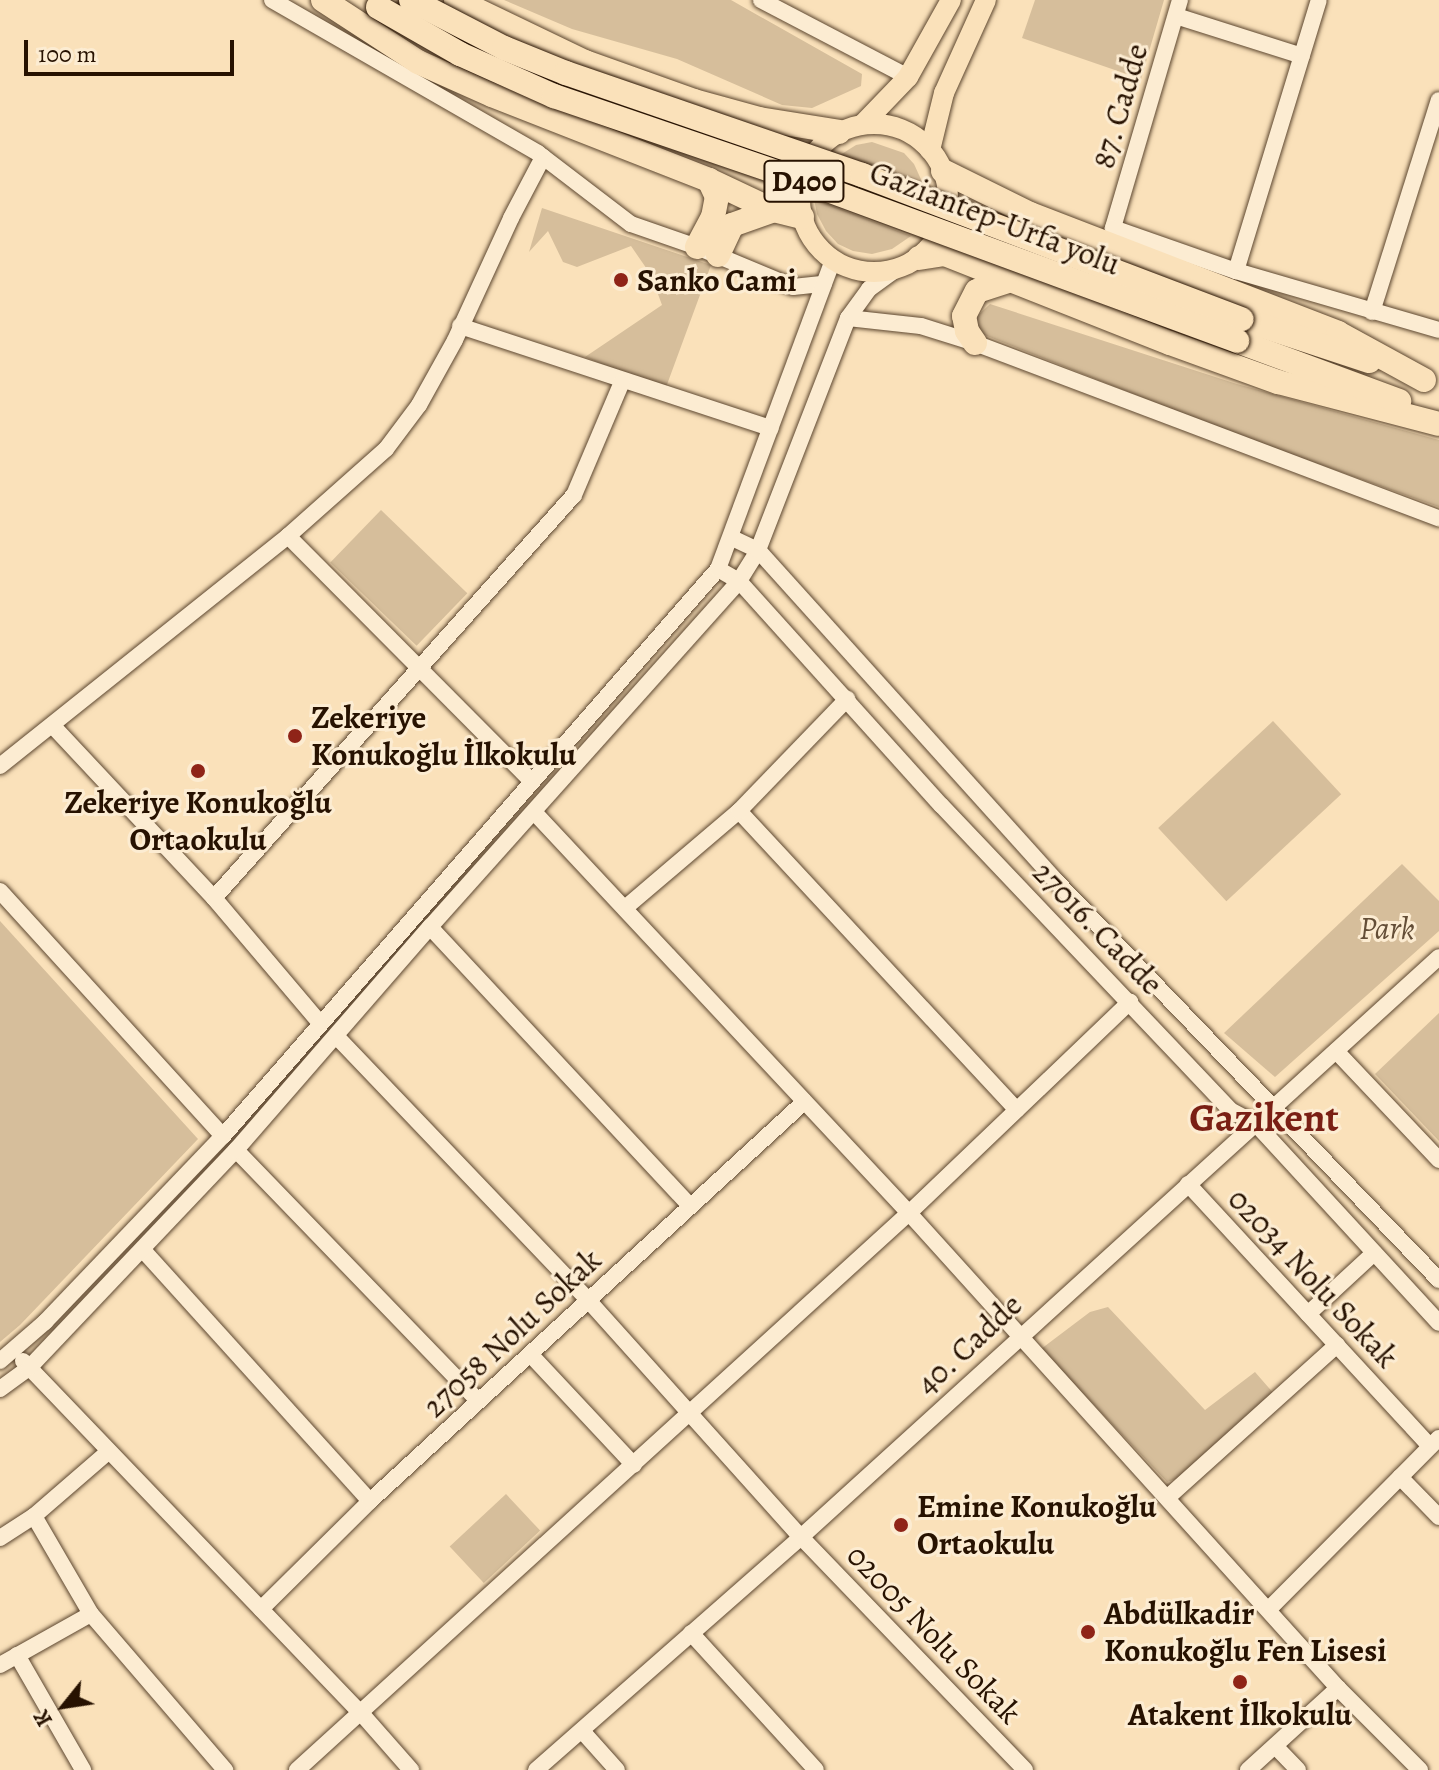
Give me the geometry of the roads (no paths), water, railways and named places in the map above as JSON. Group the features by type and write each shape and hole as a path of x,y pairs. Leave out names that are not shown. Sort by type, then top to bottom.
{"highway":[{"path":"323,0 418,62 709,180 774,210 802,217"},
{"name":"Gaziantep-Urfa yolu","path":"411,0 504,48 566,73 862,175 1239,330"},
{"path":"456,0 585,62 694,101 759,119 839,132"},
{"name":"Gaziantep-Urfa yolu","path":"372,4 460,54 554,96 1239,330"},
{"path":"943,171 1030,214 1338,333 1432,383"},
{"path":"708,251 717,197 709,180"},
{"path":"708,251 732,225 774,210"},
{"path":"908,264 945,254 1278,382 1439,422"},
{"path":"975,343 967,331 964,316 977,291 1013,279"},
{"name":"D400","path":"1239,330 1432,383"},
{"name":"D400","path":"1239,330 1439,422"}],"main road":[{"path":"863,124 908,77 951,0"},
{"path":"930,150 944,93 986,0"},
{"path":"863,124 899,129 930,150 943,171 948,195 946,219 935,241 908,264 873,273 850,269 833,260 812,240 798,204 805,168 819,147 839,132 863,124"}],"street":[{"path":"272,0 543,157 631,224 708,251 793,287 824,284"},
{"path":"761,0 908,77"},
{"path":"1319,0 1236,271 1439,330"},
{"path":"1178,8 1302,56"},
{"name":"87. Cadde","path":"1178,8 1113,228 1236,271"},
{"path":"1372,312 1439,100"},
{"path":"0,766 288,536 386,449 419,405 543,157"},
{"path":"411,1770 361,1713 29,1368 7,1356 223,1136 718,569 833,260"},
{"path":"0,1389 29,1368 236,1150 739,581 758,550 848,318 869,289 908,264"},
{"path":"848,318 921,326 975,343 1439,518"},
{"path":"460,326 622,382 771,428"},
{"path":"214,898 574,495 622,382"},
{"path":"288,536 531,781"},
{"name":"27016. Cadde","path":"732,538 758,550 1056,881 1439,1280"},
{"name":"27016. Cadde","path":"718,569 739,581 941,805 1230,1110 1256,1124 1439,1323"},
{"path":"625,908 739,811 847,699"},
{"path":"52,725 214,898 320,1023"},
{"path":"739,811 1017,1110"},
{"path":"534,812 909,1213 1338,1688 1420,1770"},
{"path":"0,891 223,1136"},
{"path":"430,927 690,1206"},
{"name":"40. Cadde","path":"536,1770 583,1732 801,1537 1439,957"},
{"path":"297,1770 909,1213 1130,1002"},
{"name":"02005 Nolu Sokak","path":"337,1037 588,1300 801,1537 1022,1769"},
{"path":"1336,1051 1439,1160"},
{"name":"27058 Nolu Sokak","path":"261,1609 370,1501 804,1102"},
{"path":"236,1150 478,1401"},
{"name":"02034 Nolu Sokak","path":"1188,1184 1337,1345 1434,1442"},
{"path":"143,1250 370,1501"},
{"path":"1308,1314 1374,1253"},
{"path":"1167,1498 1337,1345"},
{"path":"530,1354 634,1465"},
{"path":"1269,1609 1434,1442"},
{"path":"0,1538 34,1516 109,1451"},
{"path":"1400,1477 1439,1517"},
{"path":"34,1516 91,1614 225,1770"},
{"path":"0,1665 91,1614"},
{"path":"691,1633 816,1770"},
{"path":"17,1655 83,1770"},
{"path":"1248,1770 1338,1688"},
{"path":"583,1732 617,1770"},
{"path":"1275,1746 1298,1770"}],"place":[{"name":"Sanko Cami","path":"621,280"},
{"name":"Zekeriye Konukoğlu İlkokulu","path":"295,736"},
{"name":"Zekeriye Konukoğlu Ortaokulu","path":"198,771"},
{"name":"Emine Konukoğlu Ortaokulu","path":"901,1525"},
{"name":"Abdülkadir Konukoğlu Fen Lisesi","path":"1088,1632"},
{"name":"Atakent İlkokulu","path":"1240,1682"}],"district":[{"name":"Gazikent","path":"1264,1118"}],"park label":[{"name":"Park","path":"1387,928"}]}
